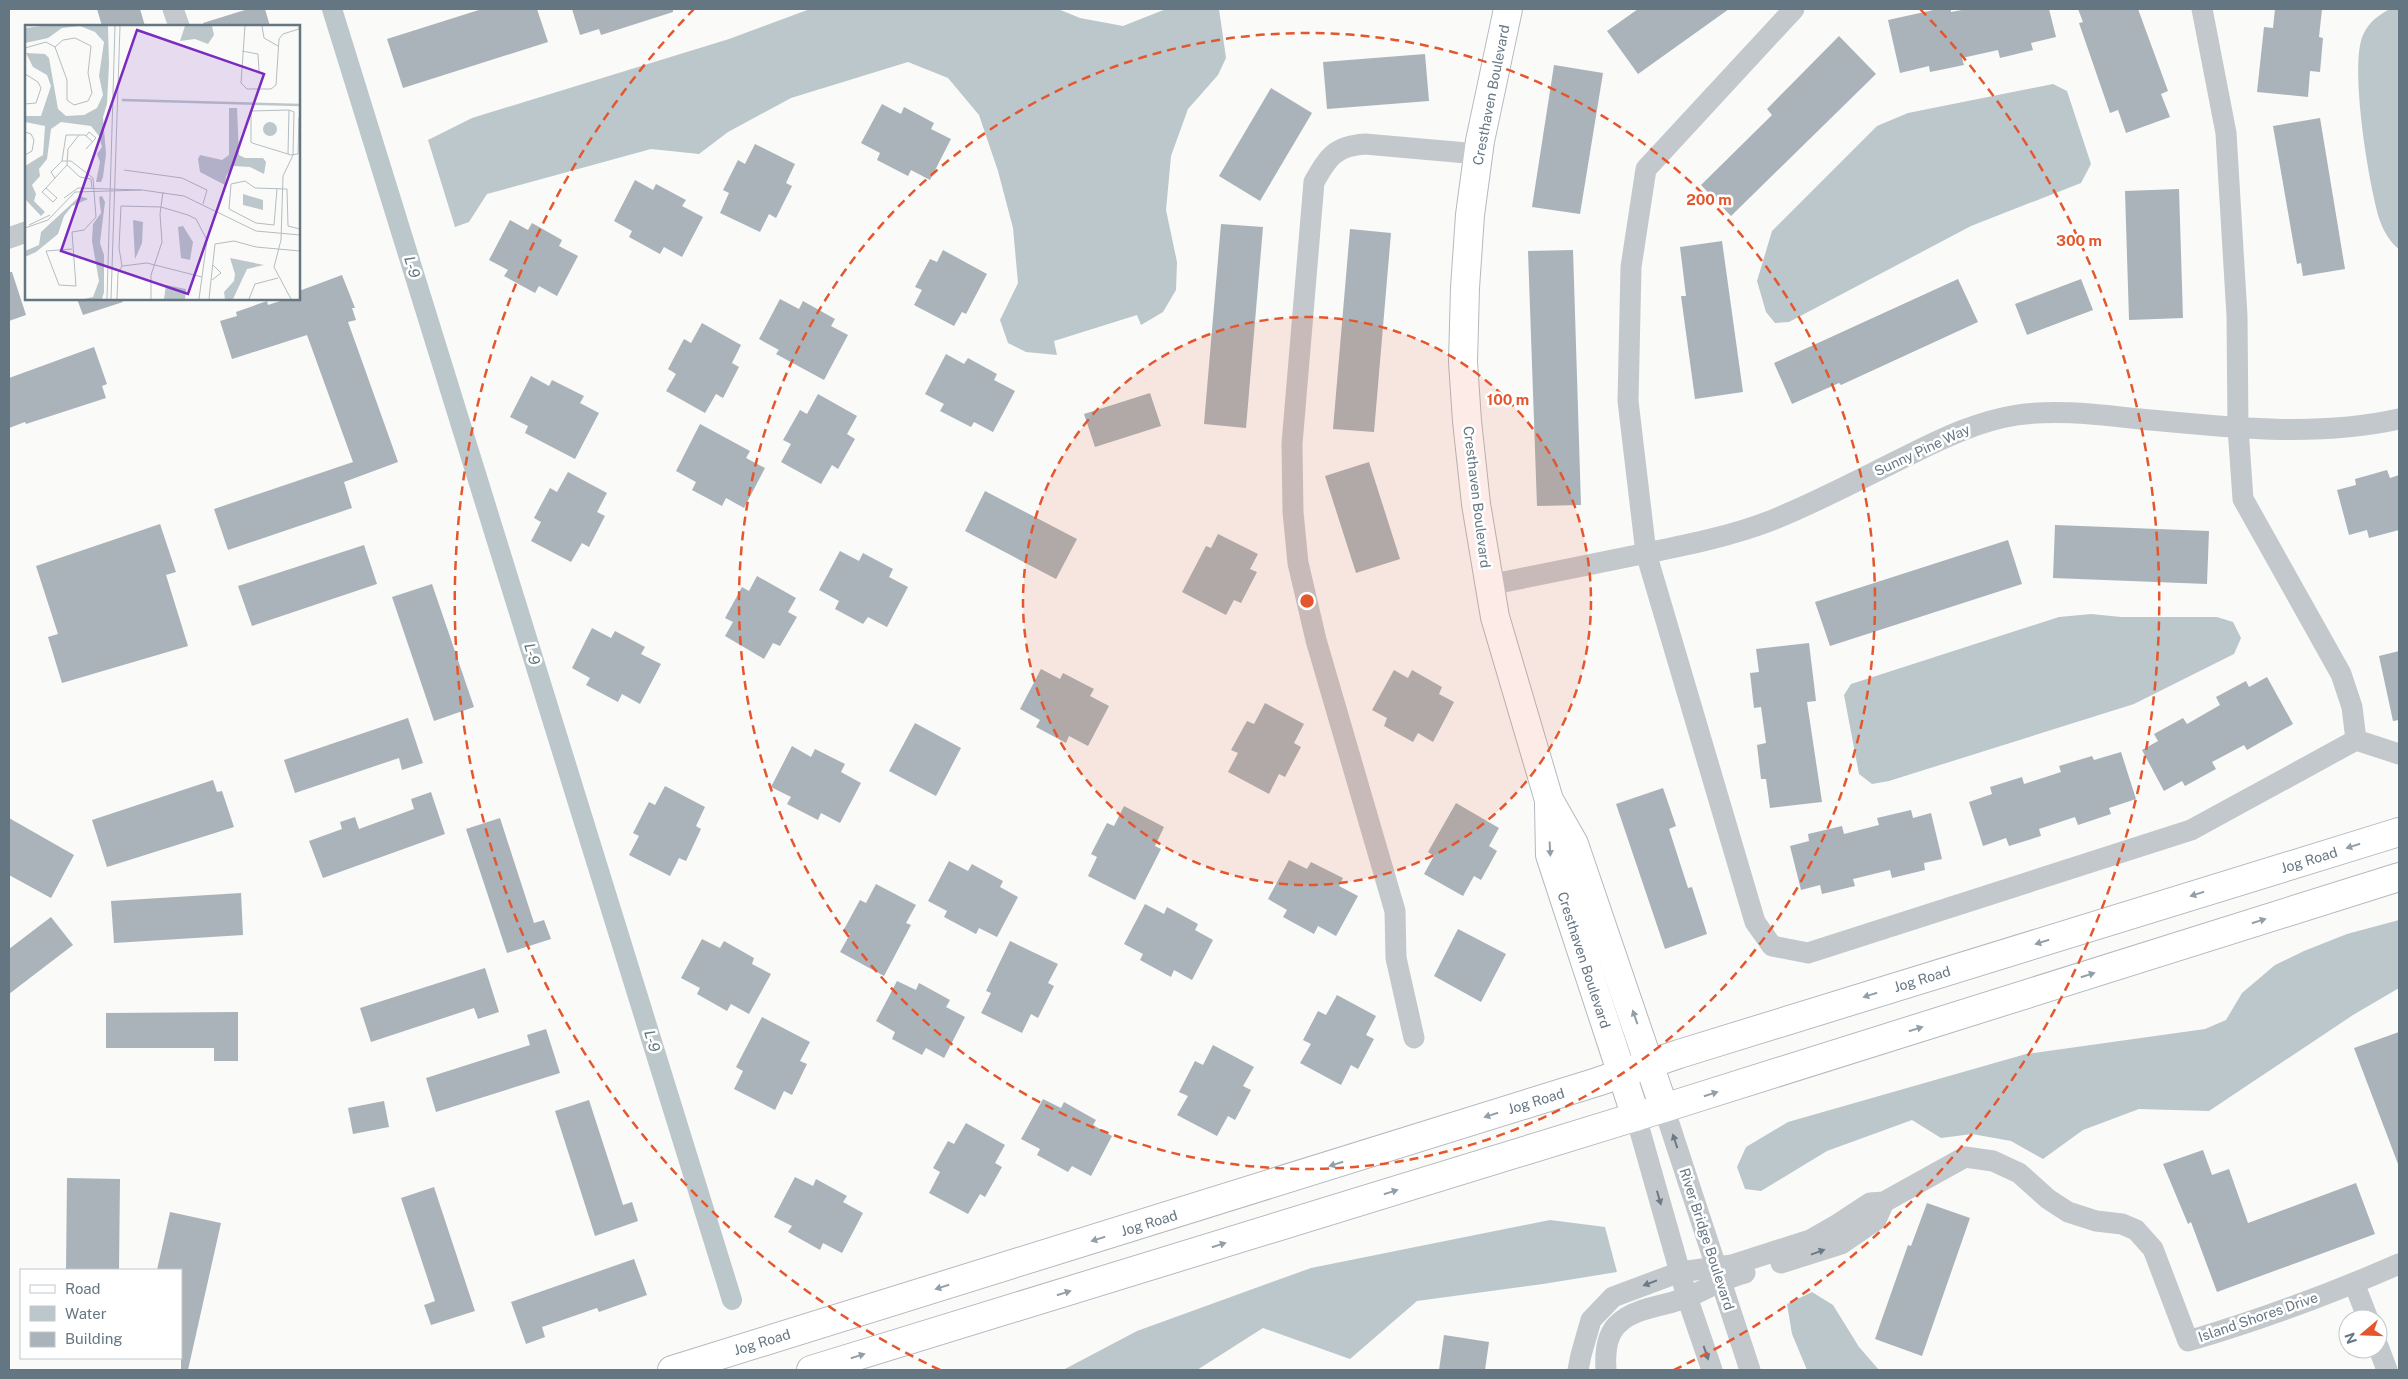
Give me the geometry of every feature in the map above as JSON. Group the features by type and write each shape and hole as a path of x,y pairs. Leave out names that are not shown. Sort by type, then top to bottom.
{"main road":[{"name":"Cresthaven Boulevard","path":"1508,9 1478,154 1466,274 1463,362 1476,504 1488,585 1495,617 1549,800 1574,844 1651,1063 1664,1108"},
{"name":"Cresthaven Boulevard","path":"1549,800 1550,855 1636,1117"},
{"name":"Jog Road","path":"672,1370 1022,1263 1651,1063 2399,832"},
{"path":"812,1370 1636,1117 2399,877"},
{"path":"1022,1263 1034,1302"}],"street":[{"path":"173,9 179,25"},
{"path":"1794,9 1646,169 1631,267 1628,401 1646,553 1755,922 1772,946 1808,952 2191,830 2356,740 2399,754"},
{"path":"2202,9 2226,133 2237,316 2238,428 2243,500 2341,674 2352,708 2356,740"},
{"path":"1414,1038 1396,958 1395,911 1316,640 1298,563 1292,512 1292,444 1314,182 1327,158 1347,145 1365,144 1478,154"},
{"path":"9,238 25,232"},
{"name":"Sunny Pine Way","path":"1488,585 1719,538 1771,520 1955,433 1985,422 2018,415 2051,412 2293,431 2345,428 2399,418"},
{"name":"River Bridge Boulevard","path":"1664,1108 1723,1271 1750,1370"},
{"path":"1636,1117 1680,1272 1712,1370"},
{"name":"Island Shores Drive","path":"1723,1271 1810,1240 1870,1203 1884,1202 1965,1157 1993,1161 2019,1173 2048,1200 2068,1212 2096,1222 2122,1224 2136,1230 2153,1249 2188,1341 2243,1325 2399,1264"},
{"path":"1578,1370 1580,1355 1592,1320 1613,1297 1680,1272 1723,1271"},
{"path":"1606,1370 1606,1350 1611,1334 1618,1323 1631,1315 1688,1297 1723,1271"},
{"path":"2354,1283 2364,1309"}],"water":[{"path":"810,9 1058,9 1080,18 1123,26 1166,9 1219,9 1226,58 1218,75 1188,109 1171,156 1166,210 1177,262 1176,290 1163,312 1141,325 1137,315 1054,341 1057,355 1026,352 1008,343 1000,320 1018,283 1013,228 998,171 979,115 948,78 908,62 791,98 728,132 699,154 651,149 487,194 469,222 455,227 428,140 472,118 729,39"},
{"path":"2390,9 2399,9 2399,249 2385,232 2376,204 2362,126 2358,72 2359,50 2363,35 2374,20"},
{"path":"2053,84 2067,91 2091,164 2081,183 1971,226 1789,322 1775,323 1766,312 1757,281 1772,231 1877,126 1908,113"},
{"path":"2091,614 2121,617 2217,617 2233,622 2241,638 2234,654 2134,704 1889,781 1872,784 1859,774 1844,695 1851,684 2059,617"},
{"path":"2399,920 2399,988 2353,1015 2209,1111 2139,1109 2083,1130 2043,1159 2011,1141 1972,1134 1941,1138 1912,1120 1827,1151 1761,1191 1745,1189 1737,1167 1746,1147 1788,1122 2026,1054 2205,1029 2226,1020 2242,993 2275,965 2347,934"},
{"path":"1550,1220 1605,1227 1617,1272 1417,1301 1350,1359 1263,1328 1197,1370 1063,1370 1137,1331 1311,1268"},
{"path":"1812,1292 1833,1305 1859,1347 1879,1370 1807,1370 1792,1334 1787,1304"}],"building":[{"path":"97,9 140,9 145,25 102,25"},
{"path":"248,9 265,9 270,25 204,25 203,23"},
{"path":"482,9 537,9 548,42 403,88 387,39"},
{"path":"572,9 673,9 673,12 601,35 599,29 580,35"},
{"path":"1638,9 1729,9 1638,74 1607,31"},
{"path":"1938,9 1951,9 1951,12 1967,9 2049,9 2056,37 2031,43 2033,50 2000,58 1998,50 1962,58 1964,65 1930,72 1929,66 1900,73 1888,20"},
{"path":"2078,9 2138,9 2168,91 2161,94 2170,117 2126,133 2118,110 2110,113 2079,23 2083,22"},
{"path":"2275,9 2322,9 2319,37 2323,38 2320,72 2310,71 2308,97 2257,92 2264,27 2273,28"},
{"path":"1839,36 1876,74 1731,216 1701,185 1772,115 1767,109"},
{"path":"1425,54 1429,101 1327,109 1323,62"},
{"path":"1554,65 1603,73 1580,214 1532,207"},
{"path":"1271,88 1312,113 1260,201 1219,176"},
{"path":"882,104 901,114 904,107 934,123 931,129 951,139 930,180 911,170 908,176 877,160 880,153 861,143"},
{"path":"2320,118 2345,269 2303,276 2301,263 2297,264 2273,126"},
{"path":"755,144 795,164 786,183 792,186 776,218 769,214 760,232 720,213 729,193 723,190 738,160 745,164"},
{"path":"635,180 653,190 656,184 686,200 682,206 703,217 682,257 664,247 660,254 629,237 632,231 614,221"},
{"path":"2179,189 2183,318 2129,320 2125,191"},
{"path":"510,220 528,230 532,223 562,240 559,246 578,256 557,296 539,286 535,293 504,276 508,270 489,260"},
{"path":"1221,224 1263,227 1246,428 1204,424"},
{"path":"1350,229 1391,233 1374,432 1333,429"},
{"path":"1722,241 1743,392 1695,399 1681,296 1686,296 1680,247"},
{"path":"943,250 987,274 966,314 962,312 954,326 914,305 922,290 915,287 930,259 937,262"},
{"path":"1573,250 1581,505 1537,506 1528,251"},
{"path":"9,272 12,272 26,315 9,321"},
{"path":"342,275 355,308 352,308 356,320 348,322 398,462 344,482 352,508 228,550 214,509 353,462 307,335 232,359 220,321 237,316 236,312 267,301 268,305 283,300 300,300 300,291"},
{"path":"1958,279 1978,322 1841,385 1839,383 1792,404 1774,363"},
{"path":"2081,279 2093,310 2027,335 2015,304"},
{"path":"780,299 799,309 803,301 835,319 831,326 848,335 824,380 776,354 779,350 759,339"},
{"path":"77,300 122,300 123,302 83,315"},
{"path":"702,323 741,345 732,363 739,367 723,398 716,394 705,413 666,391 676,374 668,369 684,339 691,343"},
{"path":"94,347 107,384 102,386 106,398 9,428 9,378"},
{"path":"946,354 964,364 968,358 997,374 994,380 1015,391 993,432 974,422 971,427 940,411 944,404 925,394"},
{"path":"531,376 549,386 552,380 584,396 580,403 599,413 575,459 525,433 528,426 510,417"},
{"path":"1150,393 1161,426 1095,447 1084,414"},
{"path":"818,394 857,416 847,434 855,439 838,469 832,465 821,484 781,462 791,444 783,440 800,410 807,414"},
{"path":"700,424 750,451 746,458 765,468 744,508 726,498 722,506 692,490 696,482 676,471"},
{"path":"1369,462 1400,559 1356,573 1325,476"},
{"path":"2387,470 2390,478 2399,475 2399,530 2369,538 2367,530 2349,535 2337,490 2356,485 2355,479"},
{"path":"568,472 607,493 597,512 605,516 589,547 582,543 571,562 531,541 541,522 534,518 550,488 557,492"},
{"path":"985,491 1077,539 1056,579 965,531"},
{"path":"160,524 176,572 166,575 188,646 62,683 48,637 58,634 36,566"},
{"path":"2055,525 2209,531 2207,584 2053,578"},
{"path":"1218,534 1258,554 1250,569 1257,572 1241,603 1234,600 1226,615 1182,592 1206,546 1211,548"},
{"path":"2008,540 2022,584 1830,646 1815,602"},
{"path":"364,545 377,584 252,626 238,586"},
{"path":"840,551 859,561 863,553 893,569 889,577 908,587 887,627 868,617 863,624 835,609 839,601 819,590"},
{"path":"757,576 796,598 788,612 797,617 780,646 773,643 764,659 725,636 733,622 725,618 742,587 749,591"},
{"path":"432,584 474,707 434,721 392,597"},
{"path":"592,628 611,638 615,631 645,647 641,654 661,664 640,704 622,694 618,702 586,685 590,678 572,668"},
{"path":"1809,643 1816,701 1807,702 1822,802 1770,808 1766,779 1761,779 1757,745 1766,743 1761,707 1754,708 1750,673 1759,672 1756,649"},
{"path":"2399,651 2399,720 2393,721 2379,656"},
{"path":"1041,669 1060,679 1063,673 1094,689 1090,696 1109,706 1088,746 1069,736 1066,743 1036,727 1040,720 1020,709"},
{"path":"1394,670 1408,678 1412,670 1442,687 1439,694 1454,702 1433,742 1418,733 1413,742 1384,726 1387,718 1372,710"},
{"path":"2267,677 2293,724 2247,750 2244,745 2212,762 2216,769 2185,786 2182,781 2164,791 2142,750 2158,741 2154,734 2183,718 2187,724 2220,705 2216,697 2246,681 2249,687"},
{"path":"1265,703 1304,724 1294,743 1301,747 1285,777 1279,774 1269,794 1228,772 1238,753 1231,750 1247,721 1254,724"},
{"path":"408,718 423,763 402,770 399,758 295,793 284,760"},
{"path":"915,723 961,748 936,796 889,771"},
{"path":"792,746 811,757 815,749 845,764 841,772 861,783 840,823 821,813 818,820 787,804 791,797 771,787"},
{"path":"2121,752 2136,799 2109,808 2111,814 2078,825 2075,817 2039,829 2041,836 2009,846 2006,838 1983,846 1969,802 1992,794 1990,787 2022,777 2024,784 2061,772 2059,766 2092,756 2094,760"},
{"path":"213,780 217,792 222,791 234,827 107,867 92,820"},
{"path":"665,786 705,807 696,826 701,829 686,861 679,858 670,876 629,855 639,836 633,833 649,802 655,805"},
{"path":"1663,788 1676,826 1669,829 1688,888 1692,887 1707,934 1665,949 1616,804"},
{"path":"431,792 445,834 323,878 309,841 342,829 340,822 355,817 359,829 414,809 411,799"},
{"path":"1456,803 1499,828 1489,846 1497,851 1481,880 1474,876 1463,896 1424,874 1434,856 1428,852"},
{"path":"1124,806 1164,827 1155,846 1161,849 1135,900 1088,876 1097,857 1091,854 1107,823 1114,826"},
{"path":"1911,810 1913,818 1931,813 1942,859 1924,863 1925,870 1892,878 1890,870 1853,879 1855,886 1822,894 1820,885 1801,890 1790,846 1809,841 1808,834 1842,826 1844,834 1879,825 1877,818"},
{"path":"9,818 74,855 51,898 9,875"},
{"path":"500,818 534,923 544,920 551,939 507,953 466,829"},
{"path":"1289,860 1307,869 1311,862 1343,878 1339,886 1358,896 1336,936 1318,926 1314,934 1283,917 1287,910 1268,899"},
{"path":"949,861 968,871 972,864 1003,881 1000,887 1018,897 997,937 979,928 976,934 944,917 947,911 928,901"},
{"path":"876,884 916,905 906,923 911,925 884,976 840,952 850,934 843,931 860,900 866,903"},
{"path":"241,893 243,935 114,943 111,901"},
{"path":"1145,904 1164,914 1167,907 1198,924 1195,930 1213,940 1192,980 1174,970 1171,977 1140,960 1143,954 1124,944"},
{"path":"51,917 73,945 9,994 9,949"},
{"path":"1458,929 1506,954 1481,1002 1434,976"},
{"path":"702,939 720,948 724,941 754,958 752,964 771,974 749,1014 731,1004 727,1011 697,994 700,988 681,978"},
{"path":"1010,941 1058,964 1048,983 1054,986 1038,1018 1031,1014 1022,1033 981,1013 991,993 986,991"},
{"path":"485,968 499,1012 478,1019 474,1008 371,1042 360,1008"},
{"path":"897,981 916,990 919,983 950,1000 946,1007 965,1017 944,1058 926,1048 922,1055 892,1039 895,1032 876,1021"},
{"path":"1337,995 1376,1016 1366,1035 1374,1039 1358,1069 1351,1065 1341,1085 1300,1063 1311,1044 1303,1040 1318,1011 1326,1015"},
{"path":"238,1012 238,1061 214,1061 214,1048 106,1048 106,1013"},
{"path":"762,1017 810,1042 800,1061 807,1064 792,1095 784,1091 775,1110 734,1089 743,1071 736,1067"},
{"path":"546,1029 560,1073 436,1112 426,1078 530,1045 527,1035"},
{"path":"2399,1032 2399,1164 2398,1164 2354,1048"},
{"path":"1213,1045 1254,1067 1243,1086 1251,1090 1235,1120 1228,1116 1217,1136 1177,1115 1188,1096 1179,1092 1195,1061 1203,1065"},
{"path":"1043,1099 1061,1108 1064,1102 1096,1120 1093,1125 1112,1136 1091,1176 1072,1166 1068,1172 1037,1155 1040,1149 1021,1139"},
{"path":"589,1100 623,1205 632,1202 638,1221 595,1236 555,1111"},
{"path":"384,1101 389,1127 353,1134 348,1108"},
{"path":"966,1123 1005,1145 995,1163 1002,1167 985,1197 980,1194 968,1214 929,1193 940,1172 933,1168 948,1141 954,1144"},
{"path":"2203,1150 2212,1175 2229,1169 2248,1223 2356,1183 2375,1234 2217,1292 2191,1222 2188,1224 2163,1164"},
{"path":"795,1177 813,1186 816,1179 847,1196 843,1202 863,1213 842,1253 823,1243 820,1250 788,1232 792,1226 774,1217"},
{"path":"67,1178 120,1179 119,1269 66,1269"},
{"path":"434,1187 475,1311 431,1325 424,1305 435,1301 401,1198"},
{"path":"1927,1203 1970,1218 1922,1356 1875,1339 1908,1245 1911,1246"},
{"path":"170,1212 221,1223 188,1370 181,1370 182,1269 157,1269"},
{"path":"634,1259 647,1295 599,1312 597,1308 542,1327 545,1337 526,1344 511,1302"},
{"path":"1444,1335 1489,1342 1485,1370 1439,1370"}],"waterway":[{"name":"L-9","path":"332,9 732,1300"}]}
